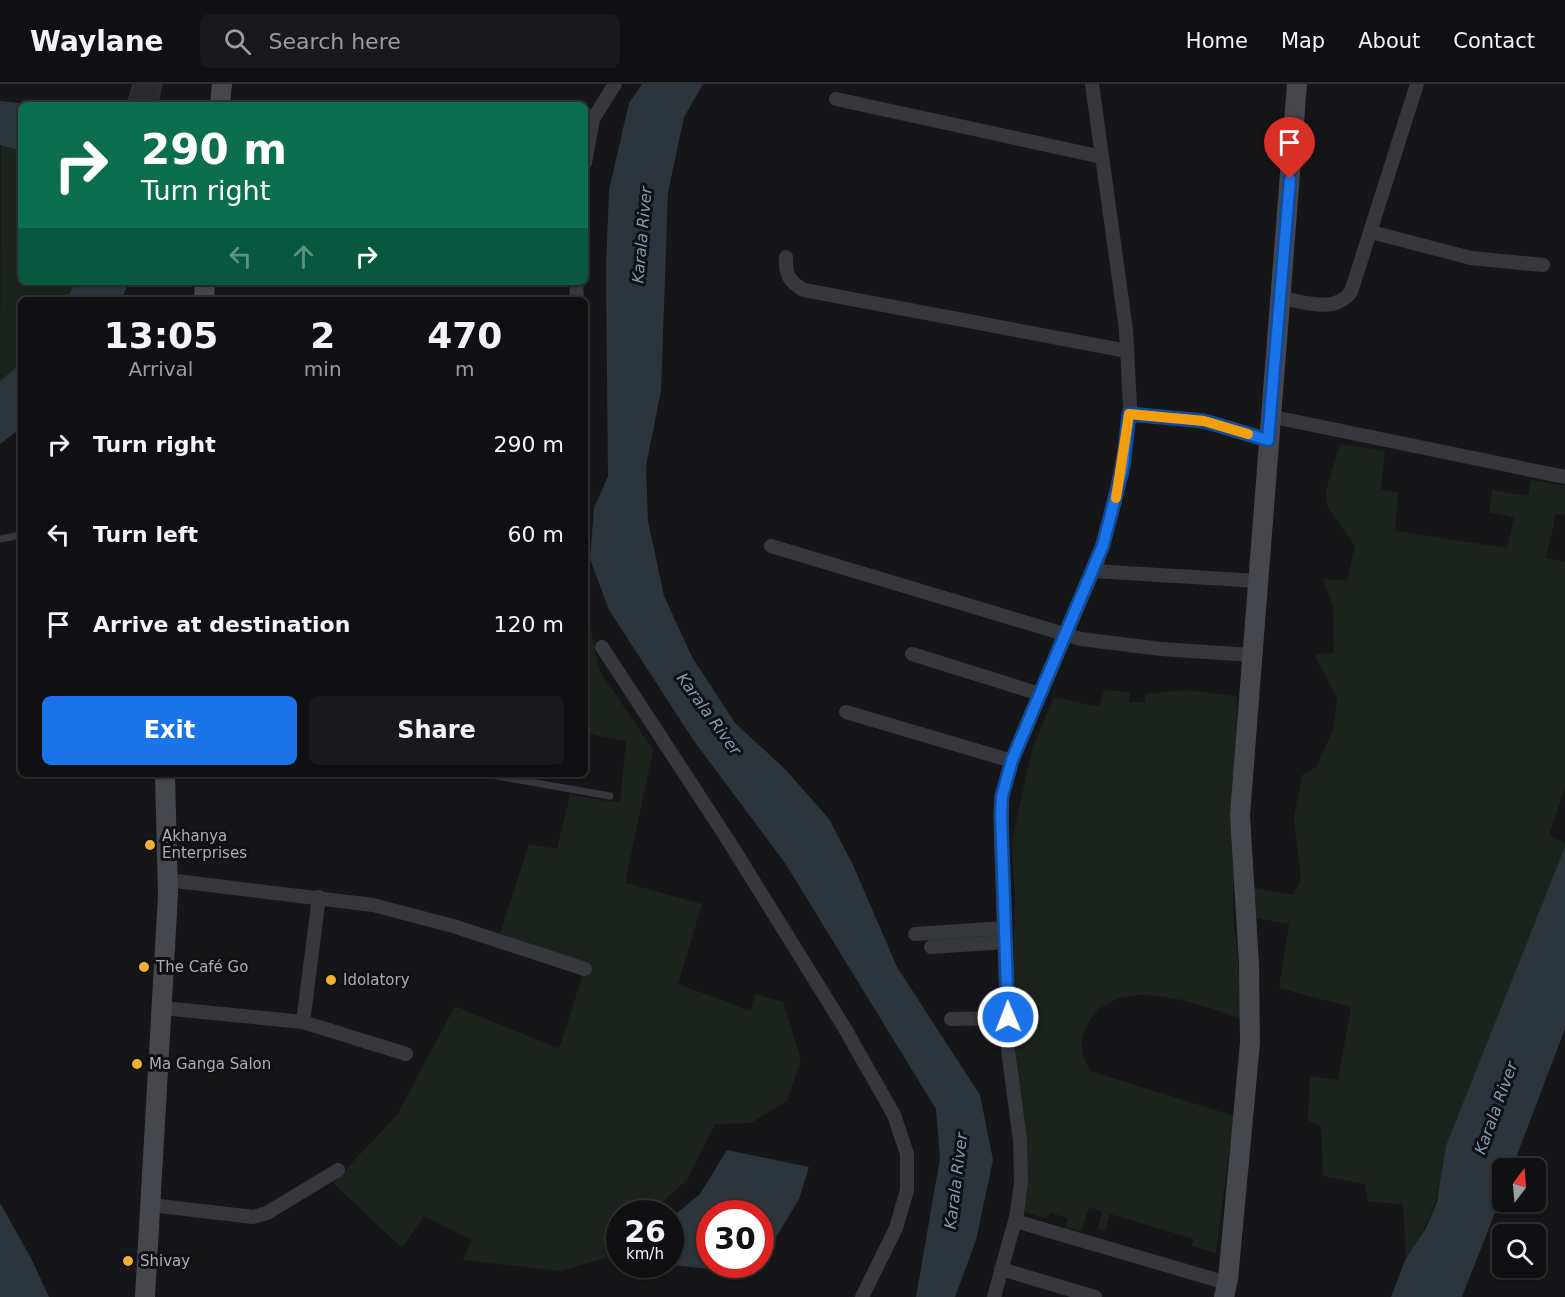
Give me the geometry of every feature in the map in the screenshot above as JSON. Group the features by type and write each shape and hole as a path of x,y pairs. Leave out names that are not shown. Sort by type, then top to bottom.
{"main road":[{"path":"220,102 222,84"},
{"path":"1226,1290 1250,1043 1249,964 1239,831 1269,416 1281,298 1297,84"},
{"path":"145,1297 168,880 165,777"}],"street":[{"path":"588,147 593,119 615,84"},
{"path":"994,1297 1015,1221 1021,1182 1020,1140 1008,1050 1002,796 1012,760 1094,571 1103,545 1123,467 1129,414 1127,351 1092,84"},
{"path":"1281,298 1330,306 1346,299 1355,284 1417,84"},
{"path":"836,99 1102,157"},
{"path":"1371,232 1471,258 1543,265"},
{"path":"786,257 785,271 789,279 804,290 1127,351"},
{"path":"1129,414 1204,421 1268,440"},
{"path":"1269,416 1565,477"},
{"path":"771,546 1065,634 1109,644 1252,655"},
{"path":"1094,571 1257,581"},
{"path":"602,647 728,840 844,1027 894,1115 907,1154 907,1190 896,1228 862,1297"},
{"path":"912,654 1040,694"},
{"path":"846,712 1012,760"},
{"path":"168,880 373,905 420,916 585,969"},
{"path":"303,1022 320,897"},
{"path":"915,934 1005,935"},
{"path":"931,947 1005,935"},
{"path":"162,1008 303,1022 406,1054"},
{"path":"951,1019 1008,1017"},
{"path":"151,1205 254,1217 267,1213 338,1170"},
{"path":"1015,1221 1226,1290"},
{"path":"1001,1269 1095,1297"}],"lane":[{"path":"0,539 18,536"},
{"path":"502,777 610,796"}],"shaded area":[{"path":"1,145 18,150 18,285 74,285 68,297 18,297 18,366 0,381"},
{"path":"1340,444 1385,451 1381,489 1398,493 1395,531 1507,548 1514,518 1489,512 1492,490 1528,496 1531,480 1565,486 1565,515 1556,514 1546,558 1565,562 1565,787 1549,835 1565,843 1565,847 1441,1181 1432,1212 1406,1258 1403,1204 1368,1202 1365,1184 1323,1176 1321,1127 1308,1120 1310,1076 1338,1080 1351,1007 1279,988 1289,924 1254,918 1254,888 1293,895 1301,880 1294,818 1302,775 1316,767 1333,731 1337,698 1314,654 1334,653 1333,606 1323,579 1347,581 1355,546 1327,506 1326,491"},
{"path":"588,613 599,670 653,750 625,883 702,904 678,984 751,1011 755,994 783,1002 801,1060 787,1101 751,1123 715,1124 687,1180 665,1200 606,1200 606,1258 560,1271 463,1260 472,1240 424,1216 402,1248 333,1183 397,1115 455,1006 559,1049 584,971 498,940 529,844 557,849 570,795 620,803 626,741 588,734"},
{"path":"1104,690 1130,692 1129,702 1145,702 1145,694 1186,690 1237,696 1233,910 1243,1019 1183,1000 1138,995 1118,998 1101,1008 1088,1024 1082,1042 1084,1059 1090,1071 1234,1116 1216,1253 1192,1246 1194,1239 1110,1214 1105,1231 1098,1229 1102,1212 1089,1207 1081,1232 1066,1227 1068,1218 1050,1213 1047,1219 1022,1211 1011,1048 1015,904 1012,839 1033,746 1054,697 1099,707"}],"water":[{"name":"Karala River","path":"642,84 703,84 684,117 668,192 661,391 646,466 648,521 664,596 692,657 735,723 785,769 829,819 853,865 897,967 980,1095 993,1160 976,1240 955,1297 916,1297 940,1158 936,1109 785,863 694,741 609,610 590,559 594,508 608,476 606,269 609,190 629,103"},
{"path":"0,101 18,103 18,150 0,145"},
{"path":"74,285 128,285 122,297 68,297"},
{"path":"18,366 18,430 0,444 0,381"},
{"name":"Karala River","path":"1565,847 1565,1029 1516,1158 1492,1158 1492,1212 1495,1212 1462,1297 1391,1297 1406,1258 1426,1228 1437,1202 1446,1146"},
{"path":"727,1150 809,1167 799,1199 774,1241 774,1200 696,1200 696,1267 684,1266 684,1207 700,1194"},
{"path":"0,1203 31,1258 49,1297 0,1297"}],"building":[{"path":"133,84 162,84 158,102 128,102"}],"slow traffic":[{"path":"1116,498 1123,467 1129,414 1204,421 1248,434"}],"place":[{"name":"Akhanya Enterprises","path":"150,845"},
{"name":"The Café Go","path":"144,967"},
{"name":"Idolatory","path":"331,980"},
{"name":"Ma Ganga Salon","path":"137,1064"},
{"name":"Shivay","path":"128,1261"}],"route":[{"path":"1008,1017 1001,815 1002,796 1012,760 1094,571 1103,545 1123,467 1129,414 1215,423 1268,440 1290,179"}]}
